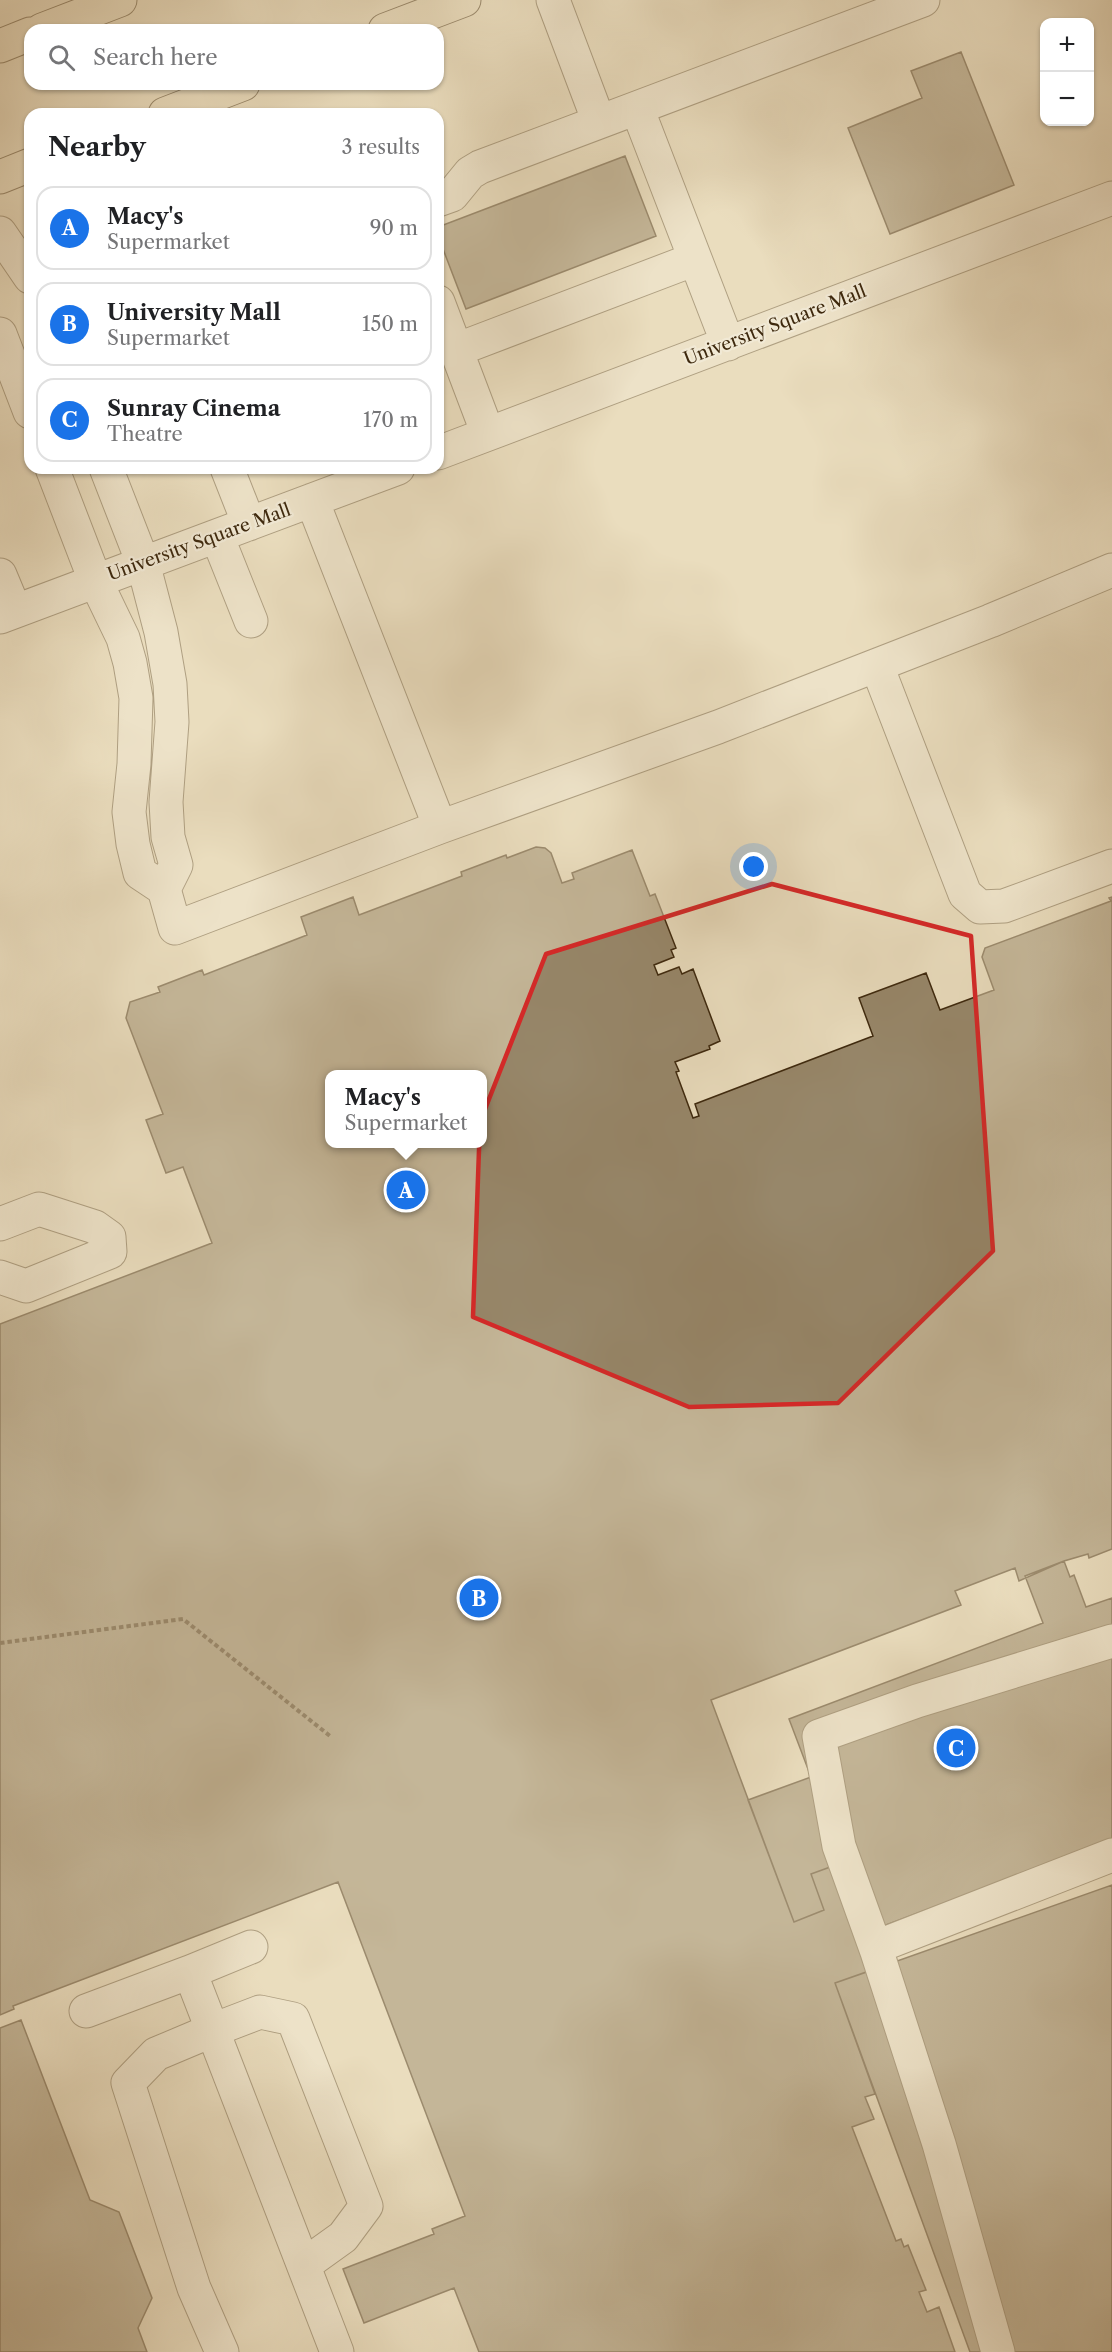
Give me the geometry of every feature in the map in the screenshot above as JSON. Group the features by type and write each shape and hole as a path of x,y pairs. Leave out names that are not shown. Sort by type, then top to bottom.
{"main road":[{"path":"58,24 120,0"},
{"path":"401,24 464,0"},
{"path":"0,46 24,36"},
{"path":"181,108 227,90"},
{"path":"0,177 24,167"}],"lane":[{"path":"553,0 599,122"},
{"path":"444,198 452,195 470,173 480,167 923,0"},
{"path":"637,108 728,344"},
{"name":"University Square Mall","path":"444,451 1112,198"},
{"path":"0,233 24,268"},
{"path":"456,350 695,259"},
{"path":"444,318 488,434"},
{"path":"0,334 24,396"},
{"path":"54,474 95,580 123,638 136,698 134,764 129,812 133,844 140,873 164,889 175,928 440,827 642,755 877,666 1112,570"},
{"path":"108,474 143,563 161,632 170,684 172,722 166,802 168,837 176,865 164,889"},
{"path":"229,474 249,524"},
{"name":"University Square Mall","path":"8,614 382,474"},
{"path":"312,500 440,827"},
{"path":"217,536 250,621"},
{"path":"0,575 8,614"},
{"path":"877,666 965,894 981,907 1004,906 1112,866"},
{"path":"0,1224 39,1209 95,1227 109,1237 110,1251 26,1286 0,1277"},
{"path":"998,2352 939,2144 877,1952 839,1846 819,1736 917,1701 1112,1641"},
{"path":"876,1947 1112,1855"},
{"path":"86,2011 251,1947"},
{"path":"190,1972 337,2352"},
{"path":"222,2352 194,2288 128,2084 156,2054 260,2012 293,2019 366,2206 343,2237 303,2265"}],"path":[{"path":"0,1643 183,1618 330,1736"}],"highlighted area":[{"path":"772,884 971,936 993,1251 838,1403 689,1407 473,1317 480,1122 546,954"}],"building":[{"path":"961,52 1014,185 890,234 848,128 922,98 911,71"},
{"path":"625,156 656,236 466,309 444,252 444,225"},
{"path":"536,847 545,848 551,853 562,883 574,879 572,873 632,850 650,896 655,894 676,948 671,950 674,957 654,965 658,975 679,967 682,974 693,969 720,1041 709,1046 710,1049 675,1062 679,1071 676,1072 693,1118 699,1116 695,1104 873,1036 859,998 926,973 940,1010 994,990 982,957 985,948 1111,901 1109,898 1112,897 1112,1549 1089,1558 1088,1554 1064,1561 1019,1581 1015,1568 955,1591 961,1605 711,1700 794,1922 824,1910 811,1874 844,1862 884,1966 835,1983 875,2094 865,2097 874,2119 852,2127 896,2241 901,2239 904,2247 908,2245 926,2290 919,2292 927,2312 939,2307 955,2352 479,2352 454,2288 364,2323 343,2269 434,2234 432,2229 465,2216 338,1882 13,2006 14,2009 0,2015 0,1324 212,1243 183,1167 166,1173 146,1120 163,1114 126,1018 130,1002 160,992 158,987 202,970 204,975 307,935 301,917 353,897 359,915 462,876 461,872 506,855 507,858"},
{"path":"1064,1561 1070,1577 1074,1575 1086,1607 1112,1598 1112,1840 870,1931 844,1862 811,1874 824,1910 794,1922 748,1800 811,1777 789,1719 1043,1623 1025,1576"},
{"path":"1112,1885 1112,2352 970,2352 835,1983"},
{"path":"21,2020 90,2200 119,2212 152,2298 138,2328 147,2352 0,2352 0,2028"}],"place":[{"name":"Macy's","path":"406,1190"},
{"name":"University Mall","path":"479,1598"},
{"name":"Sunray Cinema","path":"956,1748"}]}
